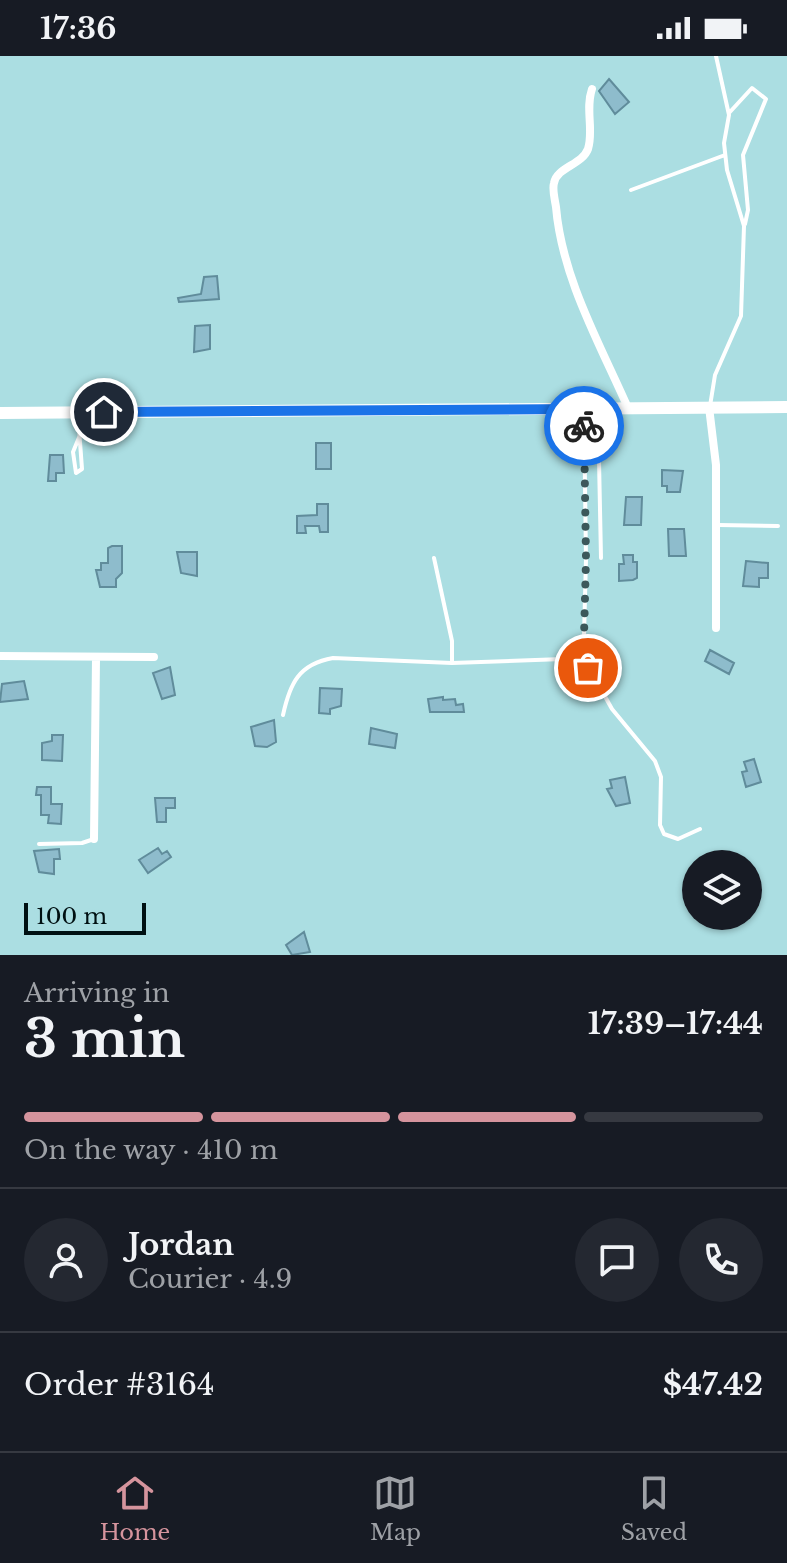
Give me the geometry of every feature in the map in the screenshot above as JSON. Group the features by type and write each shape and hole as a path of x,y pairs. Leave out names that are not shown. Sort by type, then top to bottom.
{"street":[{"path":"592,89 588,102 589,147 584,157 558,175 554,183 559,237 575,287 628,408"},
{"path":"709,407 716,465 716,628"},
{"path":"0,413 787,407"},
{"path":"0,656 154,657"},
{"path":"94,839 96,658"}],"lane":[{"path":"716,56 729,113 725,155 744,226"},
{"path":"709,407 715,375 741,316 744,226 748,210 743,155 766,99 752,88 729,113"},
{"path":"631,190 725,155"},
{"path":"283,715 289,688 300,671 318,661 333,658 452,663 563,659 579,650 584,636 586,559 584,409"},
{"path":"598,409 601,558"},
{"path":"77,413 80,435 82,469 76,473 73,452 80,435"},
{"path":"715,525 778,526"},
{"path":"434,558 452,641 452,663"},
{"path":"579,650 612,709 655,761 661,777 660,825 664,834 678,839 700,829"},
{"path":"39,844 82,843 94,839"}],"building":[{"path":"609,79 629,102 615,114 599,91"},
{"path":"217,276 219,299 179,302 178,298 201,294 204,277"},
{"path":"210,325 210,349 194,352 195,326"},
{"path":"316,443 331,443 331,469 316,469"},
{"path":"50,455 63,455 64,473 56,473 56,481 48,481"},
{"path":"662,470 683,471 680,492 667,492 667,486 662,486"},
{"path":"626,497 642,497 641,525 624,525"},
{"path":"317,504 328,504 328,532 320,532 319,526 305,526 306,533 297,533 297,516 317,515"},
{"path":"668,529 684,529 686,556 669,556"},
{"path":"122,546 122,573 116,579 116,587 100,587 96,570 101,570 101,563 108,563 108,548"},
{"path":"177,552 197,552 197,576 181,573"},
{"path":"623,555 633,555 633,562 637,562 637,578 633,580 619,581 619,564 624,564"},
{"path":"746,561 768,563 768,578 759,578 759,587 743,586"},
{"path":"710,650 734,663 729,674 705,661"},
{"path":"170,667 175,695 162,699 153,673"},
{"path":"24,681 28,699 0,702 2,684"},
{"path":"320,688 342,689 341,706 330,709 330,714 319,713"},
{"path":"443,697 443,700 455,699 456,705 463,704 464,712 430,712 428,699"},
{"path":"274,720 276,742 267,747 255,746 251,727"},
{"path":"371,728 397,734 395,748 369,744"},
{"path":"52,735 63,735 62,761 42,760 42,743 52,741"},
{"path":"754,759 761,782 746,787 742,772 747,771 744,762"},
{"path":"625,777 630,803 616,806 607,789 612,788 610,780"},
{"path":"37,787 51,787 51,804 62,804 61,824 48,823 49,815 41,815 41,795 36,795"},
{"path":"155,798 175,798 175,808 166,808 166,822 157,822"},
{"path":"158,848 162,854 167,851 171,857 148,873 139,860"},
{"path":"59,849 60,859 54,859 54,874 39,872 34,851"},
{"path":"304,932 310,952 292,955 286,945"}],"way so far":[{"path":"584,426 586,559 584,636 579,650 588,668"}],"route":[{"path":"104,412 584,409 584,426"}]}
